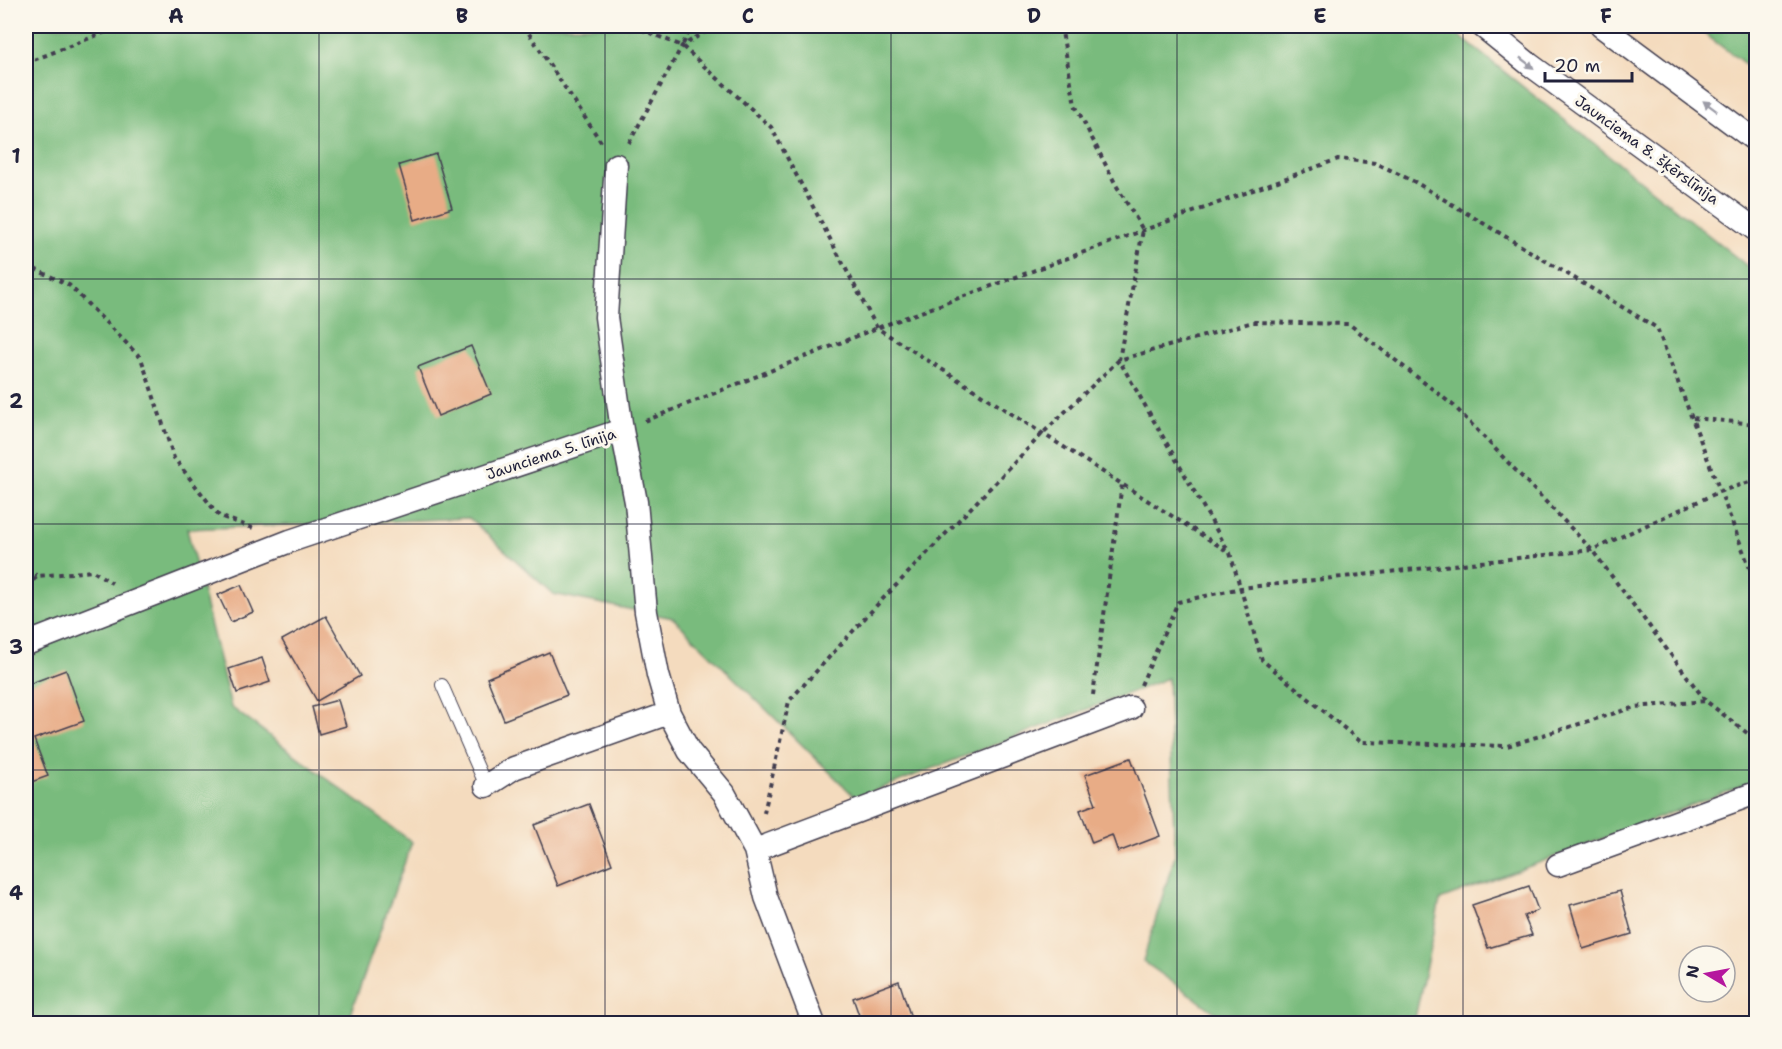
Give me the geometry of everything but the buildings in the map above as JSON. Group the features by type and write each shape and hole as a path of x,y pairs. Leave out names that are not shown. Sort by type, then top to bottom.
{"street":[{"name":"Jaunciema 8. šķērslīnija","path":"1482,26 1529,64 1756,230"},
{"path":"1601,26 1756,141"},
{"path":"616,165 606,317 622,430"},
{"name":"Jaunciema 5. līnija","path":"26,644 290,541 622,430 636,502 646,612 658,675 669,713 689,751 724,793 755,849 766,897 814,1023"},
{"path":"755,849 1131,708"},
{"path":"486,786 514,768 669,713"},
{"path":"1558,865 1756,793"}],"lane":[{"path":"442,686 486,786"}],"path":[{"path":"26,63 121,26"},
{"path":"524,26 616,165 692,26"},
{"path":"633,26 682,46 771,127 877,327 1230,553"},
{"path":"682,46 715,26"},
{"path":"1061,26 1076,105 1116,185 1143,230 1119,360 1230,553 1262,660 1361,742 1507,746 1635,706 1706,700"},
{"path":"622,430 877,327 1338,159 1376,163 1415,182 1657,328 1756,584"},
{"path":"26,265 69,285 141,358 174,458 219,516 290,541"},
{"path":"755,849 789,701 877,605 1043,433 1119,360 1253,322 1349,324 1454,406 1592,550 1706,700 1756,740"},
{"path":"1693,418 1756,424"},
{"path":"1131,708 1178,602 1241,588 1592,550 1721,491 1756,480"},
{"path":"1089,723 1122,484"},
{"path":"26,573 38,576 93,571 138,599"},
{"path":"26,586 38,576"}],"green space":[{"path":"26,26 1447,26 1756,273 1756,781 1440,900 1414,1023 1230,1023 1143,961 1175,855 1168,678 856,798 673,618 553,594 469,518 187,529 231,707 412,842 347,1023 26,1023"},
{"path":"1694,26 1756,26 1756,72"}]}
